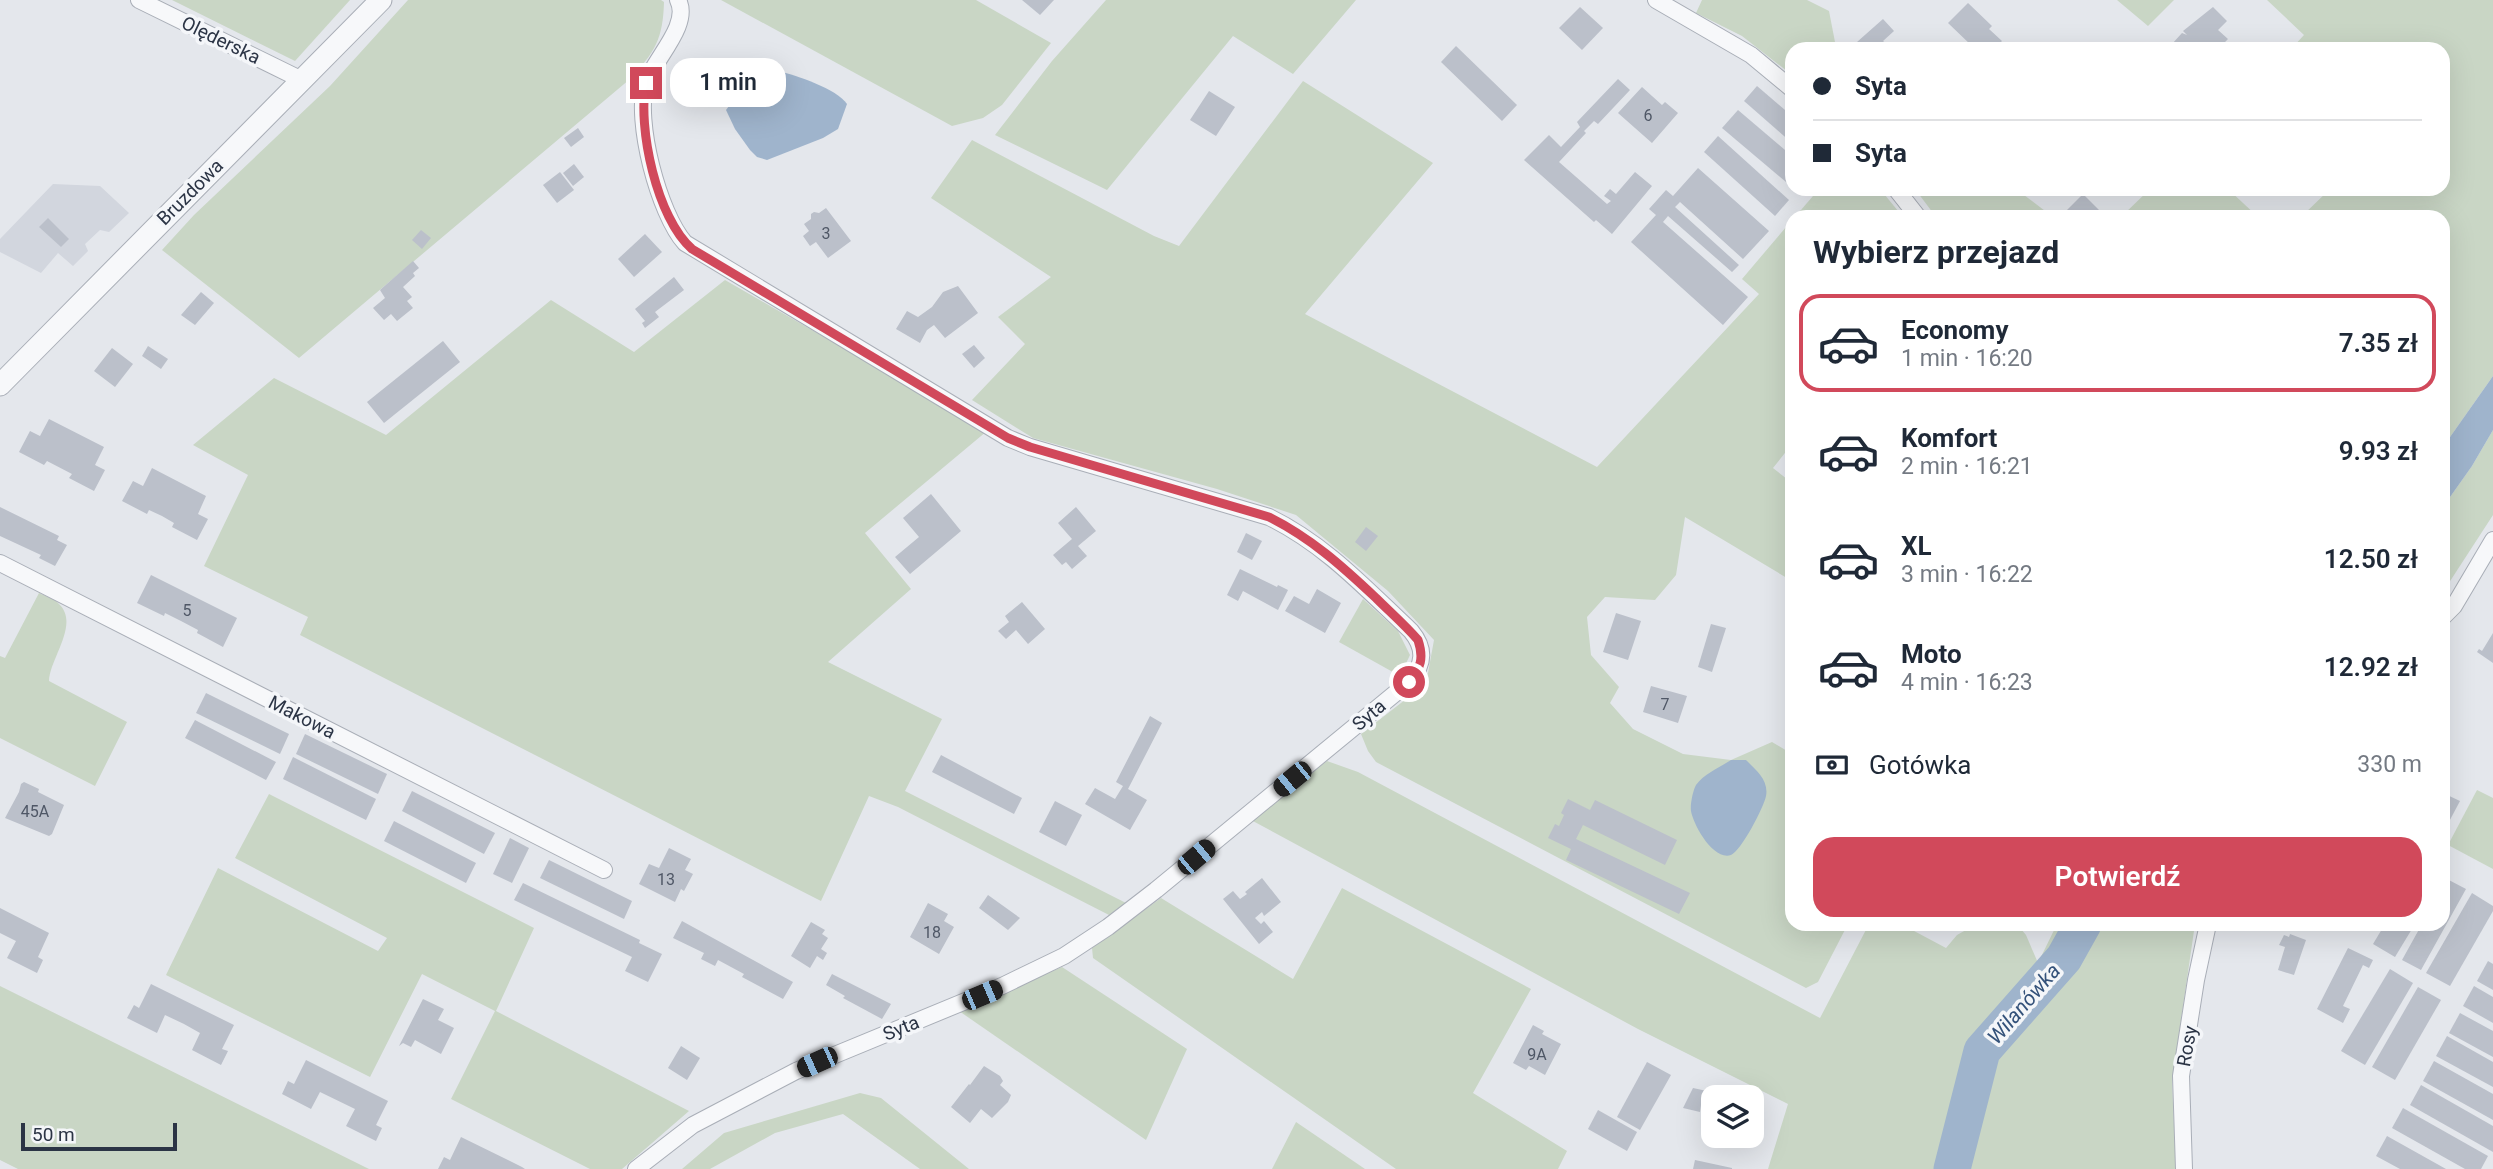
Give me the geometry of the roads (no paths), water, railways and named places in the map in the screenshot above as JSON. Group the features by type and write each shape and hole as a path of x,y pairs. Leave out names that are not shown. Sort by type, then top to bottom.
{"street":[{"name":"Olęderska","path":"139,0 302,80"},
{"name":"Bruzdowa","path":"0,385 381,0"},
{"name":"Syta","path":"636,1169 693,1125 796,1071 1002,986 1064,956 1156,890 1409,682 1418,672 1422,652 1411,631 1339,563 1290,527 1269,517 1030,447 1008,438 685,243 670,223 660,197 650,155 643,105 646,83 680,18 681,6 678,0"},
{"path":"1656,0 1751,55 1785,83"},
{"path":"1902,196 1913,210"},
{"path":"2450,610 2493,540"},
{"name":"Makowa","path":"0,564 604,870"},
{"name":"Rosy","path":"2184,1169 2181,1076 2206,931"}],"water":[{"path":"778,71 826,88 847,104 838,129 823,138 767,160 757,157 750,150 726,110 741,90"},
{"path":"2493,376 2493,430 2450,497 2450,437"},
{"path":"1731,760 1746,760 1766,785 1766,796 1746,837 1735,852 1724,855 1705,840 1693,817 1691,805 1699,781"}],"waterway":[{"name":"Wilanówka","path":"1952,1169 1982,1051 2064,958 2079,931"}]}
